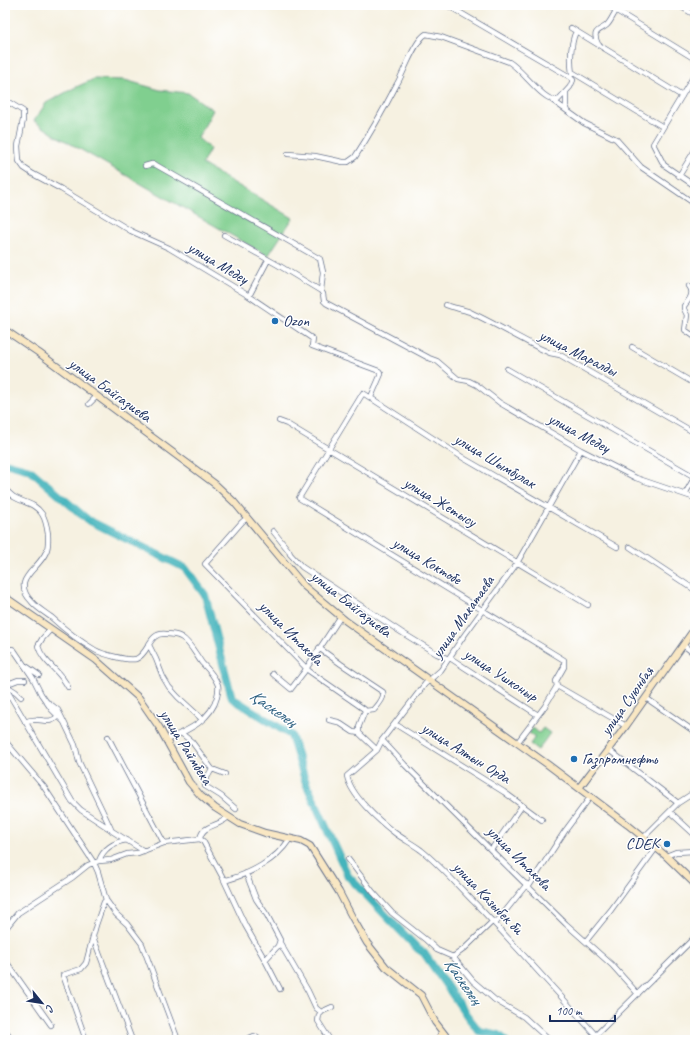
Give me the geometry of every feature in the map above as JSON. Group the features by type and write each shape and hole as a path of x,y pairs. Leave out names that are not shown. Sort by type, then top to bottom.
{"main road":[{"name":"улица Байгазиева","path":"5,330 96,397 109,409 215,484 234,502 304,586 341,616 590,796 644,837 695,884"},
{"name":"улица Раймбека","path":"5,597 96,660 139,698 159,727 189,782 201,796 228,817 240,824 289,840 301,841 310,846 339,892 367,943 386,966 421,995 435,1022 449,1040"},
{"name":"улица Суюнбая","path":"579,788 626,726 695,628"},
{"path":"439,1040 442,1032"}],"street":[{"path":"447,5 573,80"},
{"path":"607,5 695,59"},
{"path":"678,5 695,15"},
{"path":"598,44 595,34 608,24 616,11"},
{"path":"552,100 558,100 566,93 573,80 571,46 574,29 682,96"},
{"path":"288,154 315,156 343,162 348,162 355,157 397,84 418,43 426,34 441,37 509,62 519,68 545,96 584,123 616,139 641,167 695,204"},
{"path":"572,72 663,128"},
{"path":"695,74 653,144 664,165 695,186"},
{"path":"566,93 566,106 568,111"},
{"name":"улица Медеу","path":"5,100 23,111 23,120 18,138 18,156 21,165 33,174 131,231 169,248 249,296 313,339 312,346 379,371 381,374 371,397"},
{"path":"679,176 695,150"},
{"path":"145,166 152,164 156,165 320,260 322,272 321,291 224,235"},
{"path":"249,296 268,260"},
{"path":"689,286 692,289 692,292 684,306 684,309 688,314 684,330 695,337"},
{"name":"улица Медеу","path":"321,291 324,301 437,361 458,379 469,381 477,385 500,403 581,450 636,478 695,498"},
{"name":"улица Маралды","path":"446,305 470,312 539,348 550,353 560,355 695,432"},
{"path":"632,348 695,384"},
{"path":"507,369 693,476 693,480 685,494"},
{"name":"улица Шымбулак","path":"329,448 363,393 465,459 548,508 617,546"},
{"path":"89,404 96,397"},
{"name":"улица Жетысу","path":"279,421 329,448 588,605"},
{"name":"улица Коктобе","path":"329,448 300,498 482,611 562,658 565,663 556,681 557,686"},
{"name":"улица Макатаева","path":"349,782 347,776 377,750 382,740 425,684 441,670 517,563 581,450"},
{"path":"5,489 13,497 34,505 43,515 47,527 48,548 43,558 26,577 24,582 24,592 32,603 76,637 99,652 130,660 142,655 155,636 160,633 182,637 210,672 218,686 216,700 211,711 204,720 166,740"},
{"name":"улица Итакова","path":"247,518 205,564 306,668 365,711"},
{"name":"улица Ушконыр","path":"273,531 302,567 437,654 449,658 538,715"},
{"path":"630,547 695,590"},
{"path":"272,674 291,688 341,616"},
{"path":"51,629 38,646 48,664 64,678 68,687"},
{"path":"149,645 169,687 204,720"},
{"path":"683,645 695,654"},
{"path":"319,648 383,692 384,695 374,710 365,711 359,726 359,733"},
{"path":"5,650 14,650 33,678 41,694 64,722"},
{"path":"24,666 39,675"},
{"path":"5,686 18,680 25,680"},
{"path":"5,686 19,694 21,697"},
{"path":"5,686 72,801 81,810 144,851"},
{"path":"517,743 557,686 626,726"},
{"path":"646,698 695,732"},
{"path":"46,701 58,710 75,745 76,755 84,775 104,812 111,830"},
{"path":"25,722 34,719 48,721 55,719 58,716"},
{"path":"329,720 338,722 353,732 359,733 377,750"},
{"name":"улица Алтын Орда","path":"395,724 504,792 542,820"},
{"path":"181,733 192,742 212,769 225,774"},
{"path":"108,737 164,844"},
{"name":"улица Итакова","path":"382,740 405,765 566,924 612,965 638,994"},
{"path":"5,741 44,787 96,862 106,900 142,944 178,1040"},
{"path":"608,750 678,803"},
{"path":"212,769 206,779 205,786 221,796 236,809"},
{"name":"улица Казыбек би","path":"349,782 360,799 374,816 396,834 415,845 456,882 512,941 600,1040"},
{"path":"644,837 678,803 695,792"},
{"path":"453,957 494,923 528,885 590,796"},
{"path":"492,850 522,806"},
{"path":"670,812 695,835"},
{"path":"200,839 203,830 222,822 228,817"},
{"path":"5,929 18,913 73,877 88,865 127,854 144,851 164,844 200,839"},
{"path":"200,839 203,841 223,878 245,925 280,989"},
{"path":"96,862 109,847 127,840"},
{"path":"223,878 227,880 256,868 281,851 289,840"},
{"path":"586,941 611,910 656,848"},
{"path":"666,856 676,852 695,851"},
{"path":"348,859 385,906 406,925 426,940 436,950 453,957 473,981 495,1000 524,1017 549,1040"},
{"path":"246,873 256,899 267,915 279,937 280,943 308,991 316,1008 319,1011 323,1011"},
{"path":"86,1040 63,975 83,968 86,963 101,910 106,900"},
{"path":"94,937 132,1040"},
{"path":"596,1036 695,937"},
{"path":"265,960 280,943"},
{"path":"5,960 51,1025"},
{"path":"330,1040 318,1021 319,1015 323,1011 332,1007"},
{"path":"5,1030 12,1040"},
{"path":"245,1040 254,1036 261,1040"}],"green space":[{"path":"94,79 125,80 160,90 188,93 213,110 198,138 210,149 202,164 293,218 268,256 55,135 34,121 46,103"},
{"path":"533,728 539,733 543,728 550,733 538,750 530,744 535,737 529,733"}],"waterway":[{"name":"Қаскелең","path":"5,463 30,470 88,520 185,568 205,595 232,698 291,735 306,783 348,876 418,949 424,953 479,1031 499,1035 505,1040"}],"place":[{"name":"Ozon","path":"275,321"},
{"name":"Газпромнефть","path":"574,759"},
{"name":"CDEK","path":"667,844"}]}
